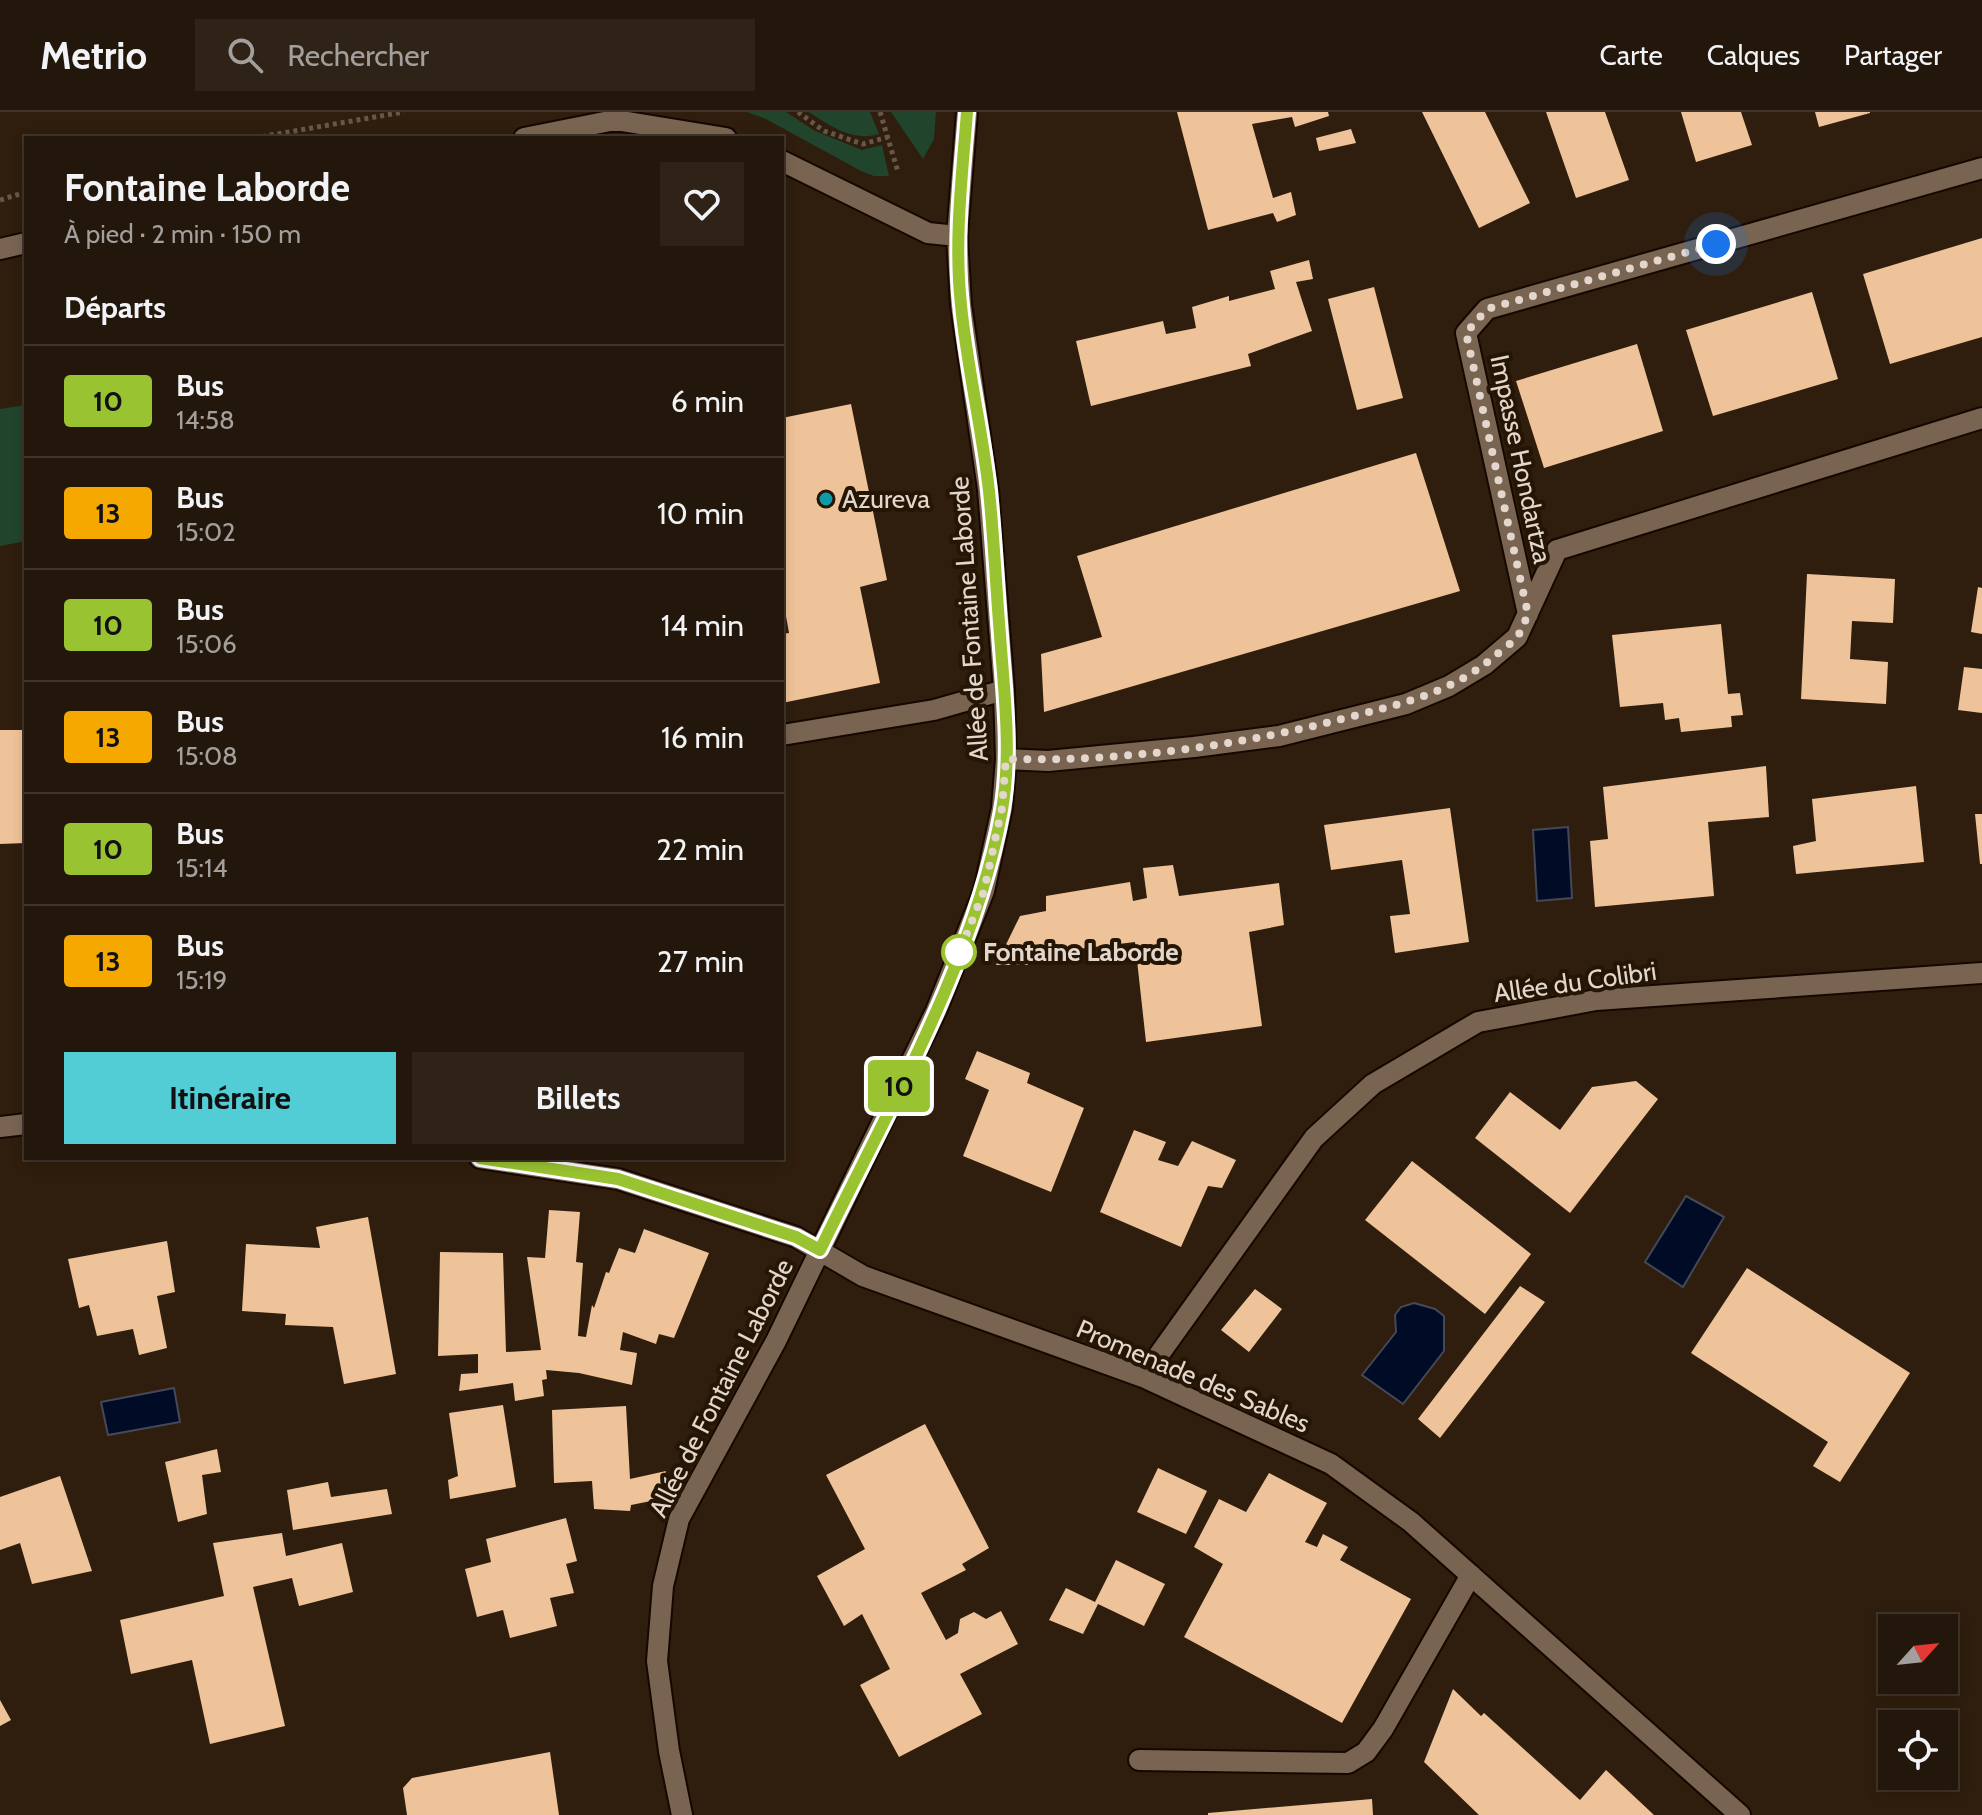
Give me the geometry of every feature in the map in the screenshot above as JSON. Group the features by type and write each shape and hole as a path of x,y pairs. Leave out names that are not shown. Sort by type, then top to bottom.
{"street":[{"name":"Allée de Fontaine Laborde","path":"682,1815 669,1751 657,1661 666,1573 679,1519 776,1341 936,1011 984,891 1002,808 1006,759 1004,690 988,489 961,305 957,236 967,112"},
{"path":"534,136 615,120 714,136"},
{"path":"784,162 928,233 957,236"},
{"name":"Impasse Hondartza","path":"1528,614 1466,333 1487,309 1982,168"},
{"path":"0,249 24,243"},
{"name":"Impasse Hondartza","path":"1006,759 1048,761 1208,746 1279,736 1406,704 1449,686 1484,665 1517,637 1557,550 1982,418"},
{"path":"784,735 934,710 1004,690"},
{"name":"Allée du Colibri","path":"1143,1377 1314,1138 1373,1084 1478,1022 1596,1000 1982,973"},
{"path":"0,1127 24,1124"},
{"name":"Promenade des Sables","path":"493,1160 618,1179 796,1237 863,1276 1143,1377 1331,1464 1411,1522 1740,1815"},
{"path":"1139,1760 1348,1763 1366,1752 1383,1729 1471,1575"}],"path":[{"path":"266,136 404,112"},
{"path":"798,112 824,131 863,144 888,137"},
{"path":"880,112 898,174"},
{"path":"0,200 24,193"}],"green space":[{"path":"747,112 786,112 815,131 862,150 882,145 889,176 874,176 861,171 766,119"},
{"path":"809,112 870,112 879,134 851,134"},
{"path":"891,112 936,112 934,139 923,159"},
{"path":"24,405 24,541 0,546 0,409"}],"water":[{"path":"1568,827 1572,898 1537,901 1533,830"},
{"path":"1686,1196 1724,1217 1683,1287 1645,1262"},
{"path":"1414,1303 1435,1309 1444,1316 1444,1351 1403,1404 1362,1375 1396,1332 1395,1315 1401,1307"},
{"path":"174,1388 180,1422 108,1435 101,1402"}],"building":[{"path":"1177,112 1328,112 1329,116 1295,127 1292,117 1252,124 1273,198 1291,192 1296,215 1277,222 1273,213 1208,230"},
{"path":"1422,112 1485,112 1530,203 1479,228"},
{"path":"1546,112 1605,112 1629,180 1576,198"},
{"path":"1681,112 1741,112 1752,145 1696,162"},
{"path":"1815,112 1870,112 1870,113 1819,127"},
{"path":"1351,129 1356,143 1319,151 1316,138"},
{"path":"1982,238 1982,337 1890,364 1863,274"},
{"path":"1309,260 1313,279 1296,282 1312,331 1248,354 1251,366 1091,406 1076,341 1163,321 1166,334 1196,328 1192,307 1229,296 1229,301 1275,289 1270,271"},
{"path":"1374,287 1403,398 1357,410 1328,299"},
{"path":"1812,292 1838,379 1713,416 1686,330"},
{"path":"1637,344 1663,431 1544,468 1516,381"},
{"name":"Azureva","path":"851,404 887,580 860,587 880,683 784,703 784,634 789,633 784,605 784,418"},
{"path":"1416,453 1460,591 1044,712 1041,654 1102,637 1077,556"},
{"path":"1807,574 1895,579 1893,623 1852,621 1850,659 1888,662 1886,704 1801,699"},
{"path":"1978,587 1982,588 1982,634 1971,632"},
{"path":"1721,624 1728,694 1740,693 1743,715 1731,716 1732,727 1681,732 1679,718 1665,720 1663,703 1620,707 1612,635"},
{"path":"1964,667 1982,669 1982,713 1958,710"},
{"path":"0,730 24,730 24,843 0,844"},
{"path":"1766,766 1769,817 1708,822 1714,896 1595,907 1590,841 1608,839 1603,787"},
{"path":"1916,786 1924,862 1796,874 1793,846 1816,841 1812,799"},
{"path":"1450,808 1469,942 1395,953 1390,916 1410,914 1402,860 1331,870 1324,825"},
{"path":"1975,814 1982,814 1982,864 1980,864"},
{"path":"1173,865 1179,896 1279,883 1284,925 1249,932 1262,1026 1146,1042 1135,942 1029,955 1028,965 996,965 1020,916 1046,911 1046,896 1130,882 1133,901 1147,898 1143,868"},
{"path":"977,1051 1030,1073 1027,1083 1084,1108 1051,1192 963,1156 989,1090 965,1079"},
{"path":"1636,1081 1658,1099 1570,1213 1475,1138 1510,1092 1560,1130 1592,1087"},
{"path":"1134,1130 1166,1142 1158,1160 1178,1166 1192,1141 1236,1160 1222,1188 1208,1186 1181,1247 1100,1212"},
{"path":"1412,1161 1531,1254 1485,1314 1365,1220"},
{"path":"549,1210 580,1212 576,1262 583,1263 578,1336 586,1337 592,1305 594,1308 606,1272 609,1273 619,1248 635,1253 644,1229 709,1253 674,1338 659,1334 656,1344 623,1332 620,1350 637,1353 632,1385 579,1373 546,1370 547,1379 542,1380 544,1396 515,1401 513,1383 459,1391 461,1374 478,1373 478,1354 438,1356 440,1252 503,1253 506,1352 541,1350 527,1257 545,1258"},
{"path":"368,1217 396,1374 344,1384 333,1327 285,1325 286,1314 242,1311 246,1244 320,1248 316,1227"},
{"path":"167,1241 175,1292 157,1296 167,1348 139,1355 133,1329 97,1336 89,1305 79,1308 68,1259"},
{"path":"1747,1268 1910,1373 1840,1482 1813,1466 1828,1442 1691,1353"},
{"path":"1520,1286 1545,1302 1440,1438 1418,1419"},
{"path":"1255,1289 1282,1309 1249,1352 1221,1330"},
{"path":"503,1405 516,1487 450,1499 448,1480 458,1476 449,1413"},
{"path":"626,1406 630,1479 666,1471 656,1500 631,1505 630,1511 594,1509 592,1481 554,1483 552,1410"},
{"path":"925,1424 989,1548 962,1564 966,1570 921,1593 946,1640 958,1633 960,1619 974,1612 986,1619 1001,1611 1018,1644 960,1674 982,1714 899,1757 860,1685 890,1669 862,1614 844,1626 817,1576 865,1549 826,1475"},
{"path":"217,1449 221,1472 202,1475 207,1514 178,1522 165,1462"},
{"path":"1158,1468 1207,1491 1186,1534 1137,1512"},
{"path":"1269,1473 1327,1503 1305,1542 1317,1547 1323,1534 1348,1547 1340,1560 1411,1599 1342,1723 1184,1637 1223,1564 1194,1547 1219,1499 1246,1512"},
{"path":"60,1476 92,1571 32,1584 20,1543 0,1550 0,1497"},
{"path":"328,1482 331,1497 387,1489 392,1514 293,1530 287,1490"},
{"path":"566,1518 577,1561 566,1564 574,1593 550,1598 557,1626 510,1638 503,1610 477,1617 465,1569 491,1562 486,1539"},
{"path":"282,1533 286,1556 342,1543 353,1592 299,1606 292,1578 253,1587 285,1726 210,1744 192,1660 131,1674 120,1620 224,1596 213,1543"},
{"path":"1116,1560 1165,1584 1144,1626 1098,1604 1083,1634 1049,1620 1066,1588 1095,1602"},
{"path":"1453,1689 1580,1800 1606,1770 1654,1815 1479,1815 1424,1762"},
{"path":"0,1700 11,1720 0,1726"},
{"path":"550,1752 559,1815 407,1815 403,1788 412,1778"},
{"path":"1372,1799 1373,1815 1208,1815 1208,1813"}],"bus line":[{"name":"10","path":"493,1160 618,1179 796,1237 820,1250 936,1011 984,891 1002,808 1006,759 1004,690 988,489 961,305 958,259 957,236 967,112"}],"place":[{"name":"Azureva","path":"826,499"},
{"name":"Fontaine Laborde","path":"959,952"}],"route":[{"path":"959,952 955,963 984,891 1002,808 1006,759 1048,761 1279,736 1406,704 1449,686 1484,665 1517,637 1528,614 1466,333 1487,309 1716,244"}]}
